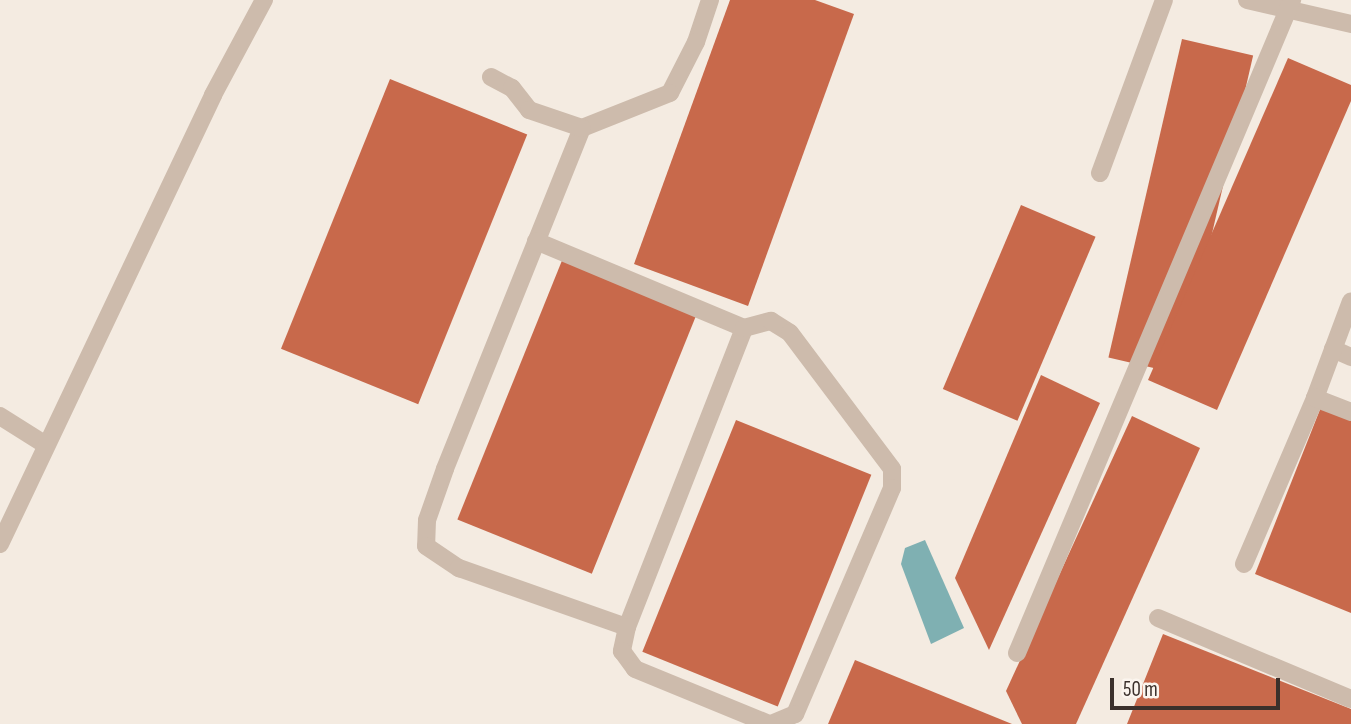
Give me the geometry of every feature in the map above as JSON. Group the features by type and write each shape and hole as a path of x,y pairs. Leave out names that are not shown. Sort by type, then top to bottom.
{"street":[{"path":"0,544 213,95 264,0"},
{"path":"491,77 512,88 529,110 582,128 670,93 696,42 710,0"},
{"path":"1100,173 1164,0"},
{"path":"1247,0 1291,5 1351,24"},
{"path":"1017,653 1291,5"},
{"path":"582,128 440,481 427,520 426,546 459,568 627,627"},
{"path":"536,241 744,328 771,321 790,333 892,469 892,488 794,714 770,724 635,669 622,651 627,627 744,328"},
{"path":"1244,564 1315,398 1351,301"},
{"path":"1333,349 1351,356"},
{"path":"1315,398 1351,412"},
{"path":"0,416 46,444"},
{"path":"1158,618 1351,699"}],"water":[{"path":"925,540 964,628 931,644 901,564 905,548"}],"building":[{"path":"730,0 815,0 854,14 748,306 634,264"},
{"path":"1182,39 1253,55 1180,374 1108,358"},
{"path":"1288,58 1351,85 1351,101 1217,410 1148,380"},
{"path":"390,79 527,134 418,404 281,349"},
{"path":"1021,205 1096,237 1017,421 943,389"},
{"path":"563,258 697,312 592,574 457,519"},
{"path":"1041,375 1100,403 989,650 955,578"},
{"path":"1321,407 1351,419 1351,613 1255,574"},
{"path":"1132,416 1200,448 1076,724 1022,724 1006,691"},
{"path":"736,420 871,475 778,706 642,652"},
{"path":"1163,634 1351,709 1351,724 1127,724"},
{"path":"855,660 1012,724 828,724"}]}
